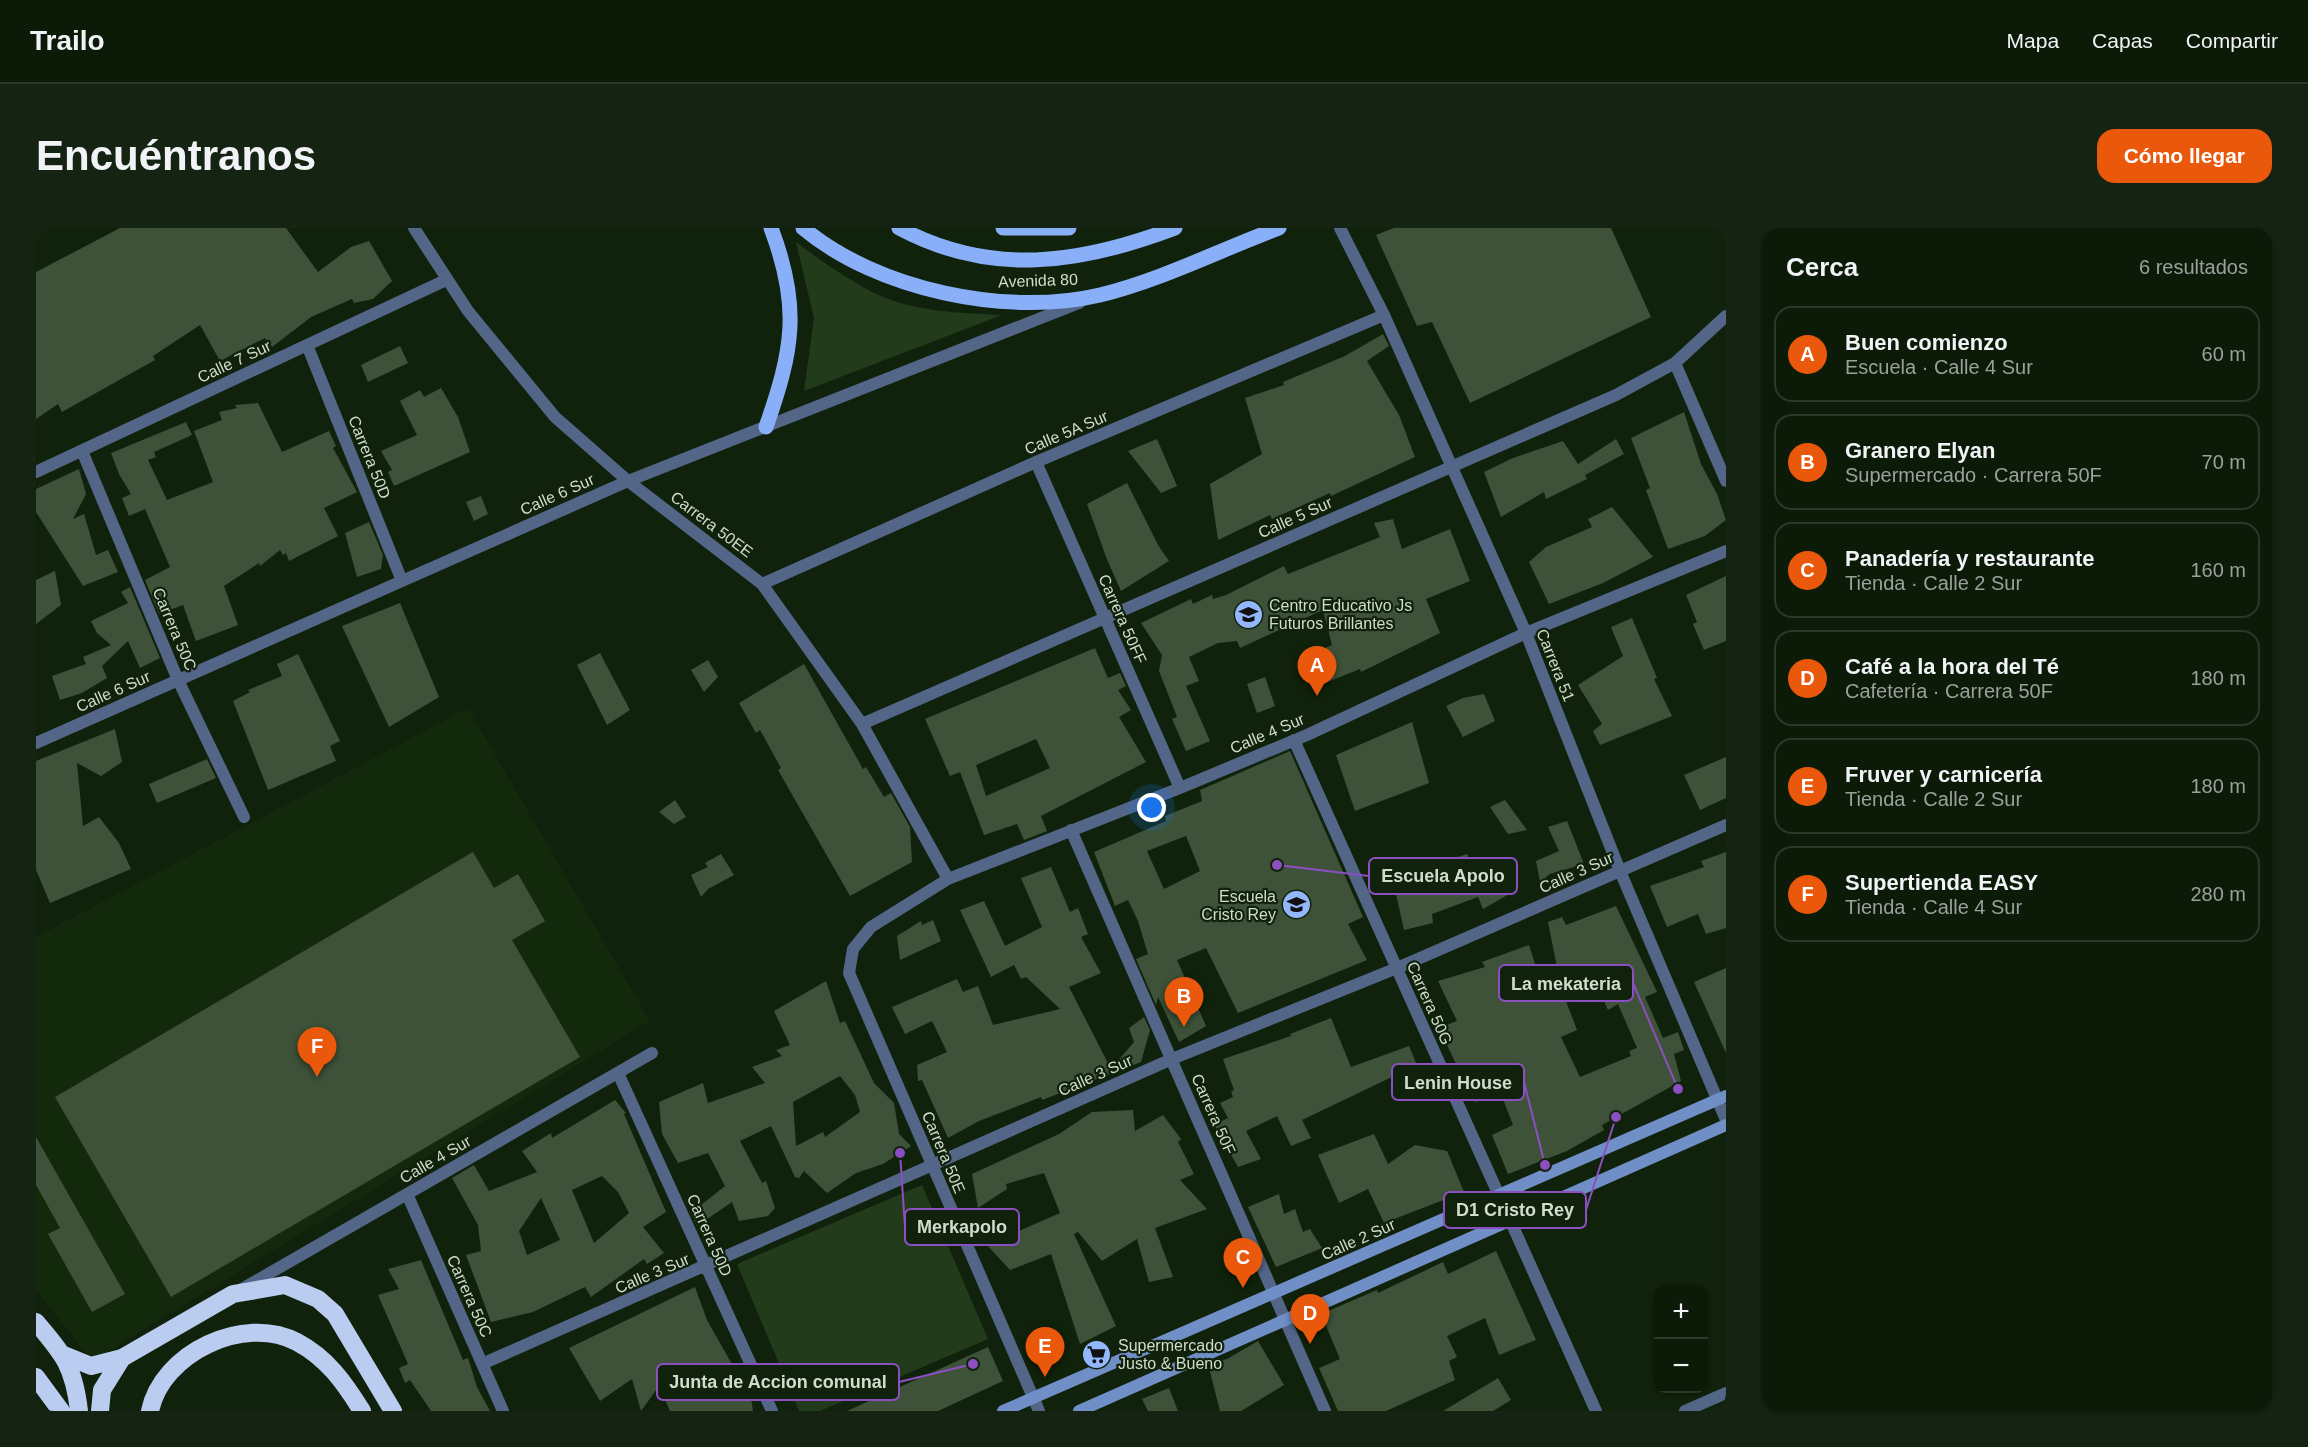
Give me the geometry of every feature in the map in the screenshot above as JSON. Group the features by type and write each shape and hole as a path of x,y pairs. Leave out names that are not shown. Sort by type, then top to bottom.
{"highway":[{"path":"64,1355 91,1366 122,1358 233,1294 285,1286 318,1299 335,1314 348,1332 393,1411"},
{"path":"36,1322 64,1355 74,1376 79,1411"},
{"path":"150,1411 152,1401 171,1371 195,1351 221,1338 261,1333 295,1341 327,1362 362,1411"},
{"path":"100,1411 102,1390 122,1358"},
{"path":"36,1377 61,1411"}],"main road":[{"path":"766,427 785,370 792,327 789,290 771,228"},
{"name":"Avenida 80","path":"803,228 852,259 893,278 941,293 1003,302 1057,301 1100,295 1279,228"},
{"name":"Avenida 80","path":"899,228 925,242 968,254 1012,262 1052,260 1101,252 1174,228"},
{"path":"1003,228 1069,228"},
{"name":"Calle 2 Sur","path":"1003,1411 1722,1098"},
{"path":"1079,1411 1726,1122"}],"street":[{"name":"Carrera 50EE","path":"414,228 446,280 502,355 541,401 628,481 762,584 862,724 948,879"},
{"name":"Carrera 51","path":"1340,228 1384,315 1526,633 1620,871 1722,1098 1726,1122"},
{"name":"Calle 7 Sur","path":"36,472 446,280"},
{"name":"Calle 6 Sur","path":"36,743 628,481 1100,295"},
{"name":"Calle 5A Sur","path":"762,584 1036,462 1384,315"},
{"name":"Calle 5 Sur","path":"862,724 1616,394 1675,363 1726,316"},
{"name":"Carrera 50D","path":"307,345 402,581"},
{"path":"1675,363 1726,481"},
{"name":"Carrera 50C","path":"82,451 178,680 244,816"},
{"name":"Carrera 50FF","path":"1036,462 1180,788"},
{"name":"Calle 4 Sur","path":"849,973 853,949 871,927 948,879 1180,788 1294,740 1526,633 1726,551"},
{"name":"Carrera 50G","path":"1294,740 1596,1411"},
{"name":"Calle 3 Sur","path":"482,1364 706,1267 931,1164 1172,1059 1397,969 1726,825"},
{"name":"Carrera 50F","path":"1071,830 1325,1411"},
{"name":"Carrera 50E","path":"849,973 1039,1411"},
{"name":"Calle 4 Sur","path":"233,1294 652,1053"},
{"name":"Carrera 50D","path":"618,1073 772,1411"},
{"name":"Carrera 50C","path":"407,1194 503,1411"},
{"path":"1685,1411 1726,1393"}],"shaded area":[{"path":"796,242 844,276 889,299 921,308 1002,315 804,391 814,318"},
{"path":"468,708 650,1021 92,1361 36,1290 36,937"},
{"path":"922,1185 988,1339 820,1411 799,1411 737,1264"}],"building":[{"path":"120,228 286,228 318,272 351,247 369,241 392,281 373,299 354,303 352,299 311,317 272,347 265,338 220,361 200,325 153,356 155,360 62,412 58,404 36,419 36,272"},
{"path":"1394,228 1611,228 1651,317 1470,403 1432,322 1417,326 1376,235"},
{"path":"1383,334 1389,346 1367,361 1399,415 1415,457 1331,496 1330,493 1272,519 1270,515 1218,540 1210,484 1262,454 1245,398 1284,385 1283,382 1345,356"},
{"path":"400,346 408,363 368,382 361,365"},
{"path":"441,388 458,417 470,452 394,486 388,472 392,470 381,451 417,435 400,401 420,390 424,397"},
{"path":"258,403 282,452 329,431 336,446 333,448 357,492 324,508 338,536 289,561 286,553 283,555 280,550 260,566 259,563 224,586 238,625 196,641 183,605 159,614 145,580 170,567 145,509 129,516 122,498 131,494 119,474 111,453 186,422 192,435 154,452 156,457 148,460 167,500 213,482 194,431 222,420 219,412 237,408 235,405"},
{"path":"1684,412 1701,464 1717,494 1726,520 1705,536 1668,549 1646,490 1650,488 1631,438"},
{"path":"1157,439 1177,486 1161,493 1128,451"},
{"path":"1616,439 1624,454 1585,475 1587,479 1546,499 1544,492 1501,517 1484,472 1513,458 1563,441 1578,464"},
{"path":"79,469 86,494 73,519 84,514 96,555 108,550 118,572 83,586 36,512 36,489"},
{"path":"1127,483 1158,545 1169,561 1121,591 1087,504"},
{"path":"481,496 488,514 474,521 466,502"},
{"path":"1612,507 1653,557 1603,583 1549,604 1529,562 1546,547 1592,527 1588,519"},
{"path":"1393,519 1402,549 1450,529 1470,581 1426,599 1440,633 1361,672 1360,669 1323,684 1311,654 1332,645 1323,610 1240,648 1237,641 1218,643 1189,657 1199,681 1186,686 1210,741 1186,751 1172,719 1177,717 1159,671 1162,655 1141,623 1191,599 1193,604 1212,595 1213,599 1226,595 1284,566 1288,574 1380,537 1374,523"},
{"path":"369,522 383,555 381,569 357,577 345,533"},
{"path":"55,571 61,605 36,624 36,580"},
{"path":"1726,576 1726,641 1704,650 1693,624 1697,622 1686,595"},
{"path":"130,587 160,658 140,668 128,641 102,666 107,678 82,693 60,700 52,676 86,664 83,657 111,645 97,633 91,621 128,603 121,592"},
{"path":"400,603 439,697 389,727 342,626"},
{"path":"1632,618 1657,678 1654,679 1672,716 1600,745 1593,731 1602,724 1578,685 1623,656 1611,627"},
{"path":"1095,648 1108,678 1120,673 1126,686 1118,690 1131,710 1119,717 1146,762 1041,816 1047,831 1024,840 1017,824 984,835 960,772 950,776 925,719","holes":["1036,739 1050,768 986,796 976,765"]},
{"path":"600,653 630,710 607,725 577,665"},
{"path":"298,654 340,741 330,746 336,761 268,790 233,701 250,692 248,690 282,676 277,664"},
{"path":"708,660 718,677 704,692 691,670"},
{"path":"804,664 863,769 866,767 884,797 891,793 910,827 912,862 850,896 778,770 781,768 760,730 756,733 739,703"},
{"path":"1265,677 1275,706 1257,713 1247,684"},
{"path":"1484,694 1495,721 1463,737 1446,706 1463,698"},
{"path":"1412,722 1429,783 1355,811 1336,755"},
{"path":"115,729 122,762 101,776 77,763 83,826 99,817 119,843 131,869 50,903 36,870 36,761"},
{"path":"1290,751 1363,917 1348,924 1367,960 1238,1013 1206,948 1177,960 1206,1026 1179,1042 1158,997 1156,1005 1136,959 1148,954 1138,921 1128,900 1115,906 1094,852 1166,821 1165,816 1202,801 1200,790","holes":["1186,836 1200,871 1164,889 1147,851"]},
{"path":"1726,757 1726,798 1700,810 1684,775"},
{"path":"207,759 216,778 157,803 149,784"},
{"path":"675,800 686,817 674,824 659,812"},
{"path":"1505,800 1527,830 1508,834 1490,807"},
{"path":"1567,821 1584,864 1550,874 1540,882 1536,861 1559,851 1548,827"},
{"path":"473,852 494,888 518,874 545,921 512,940 580,1057 171,1297 55,1097"},
{"path":"1726,852 1726,928 1706,934 1698,914 1667,927 1650,886 1704,867 1701,861"},
{"path":"721,854 734,875 708,889 701,897 691,875 708,867 705,863"},
{"path":"1467,854 1474,868 1502,862 1511,893 1483,909 1478,897 1432,914 1433,923 1404,930 1394,885 1424,875 1421,869"},
{"path":"1051,867 1070,912 1078,908 1088,934 1081,937 1101,973 1069,987 1111,1069 1134,1042 1129,1028 1144,1017 1150,1030 1141,1062 1042,1100 1041,1097 979,1121 948,1138 922,1080 918,1081 917,1065 947,1052 932,1021 905,1034 892,1007 957,979 963,992 978,986 993,1025 1060,1009 1026,977 1021,979 1014,965 991,977 960,910 984,901 1005,946 1042,927 1021,878"},
{"path":"1616,906 1657,992 1645,997 1663,1038 1678,1032 1684,1050 1674,1054 1681,1081 1602,1125 1604,1130 1567,1151 1508,1174 1492,1135 1513,1125 1501,1094 1475,1102 1462,1082 1464,1081 1439,1028 1457,1021 1438,981 1485,967 1482,962 1529,945 1543,989 1559,984 1562,993 1548,922 1562,917 1566,925","holes":["1595,981 1608,1010 1618,1004 1637,1048 1629,1051 1631,1056 1580,1077 1561,1037 1577,1030 1564,996"]},
{"path":"933,920 941,941 900,960 897,936 921,921 922,925"},
{"path":"1726,968 1726,1053 1694,982"},
{"path":"826,981 840,1023 845,1021 874,1083 894,1103 899,1134 911,1146 883,1164 856,1173 827,1193 804,1171 799,1178 795,1177 771,1126 740,1141 762,1183 766,1181 775,1208 768,1216 739,1221 732,1202 697,1226 691,1213 725,1186 708,1153 678,1163 662,1134 659,1102 703,1083 708,1103 765,1083 752,1067 782,1056 776,1050 790,1045 774,1011","holes":["840,1076 855,1095 860,1112 825,1137 823,1132 796,1146 793,1102"]},
{"path":"1331,1018 1351,1067 1409,1046 1417,1065 1302,1120 1311,1138 1291,1146 1277,1116 1246,1131 1261,1159 1238,1167 1214,1125 1228,1118 1220,1103 1233,1097 1231,1092 1234,1090 1223,1059 1291,1036 1290,1034"},
{"path":"615,1100 626,1113 624,1114 666,1212 643,1227 664,1253 647,1264 644,1259 591,1297 585,1287 533,1312 491,1322 466,1255 481,1251 478,1225 452,1178 474,1165 489,1191 537,1172 522,1151 551,1133 552,1138","holes":["602,1176 618,1192 629,1213 594,1243 572,1190","541,1198 560,1240 527,1255 519,1231"]},
{"path":"1133,1110 1135,1131 1163,1115 1181,1139 1178,1142 1194,1174 1180,1180 1207,1209 1155,1228 1173,1277 1149,1282 1137,1239 1102,1261 1078,1232 1074,1234 1116,1326 1080,1344 1051,1254 1010,1270 987,1245 1060,1213 1044,1173 1006,1184 1007,1189 978,1208 972,1174 1059,1134 1092,1112"},
{"path":"1374,1134 1388,1164 1415,1145 1447,1151 1464,1192 1384,1223 1368,1189 1339,1203 1318,1155"},
{"path":"36,1137 125,1294 92,1312 48,1234 60,1228 36,1185"},
{"path":"1279,1194 1284,1214 1295,1209 1303,1232 1310,1229 1322,1248 1276,1267 1248,1207"},
{"path":"1496,1251 1536,1340 1499,1355 1485,1318 1447,1336 1457,1357 1449,1361 1455,1380 1386,1411 1338,1411 1319,1368 1340,1359 1321,1314 1377,1290 1378,1293 1443,1262 1448,1274"},
{"path":"421,1260 463,1360 468,1358 477,1387 490,1411 431,1411 410,1380 405,1383 399,1368 408,1364 378,1295 399,1289 388,1269"},
{"path":"695,1287 707,1320 751,1398 753,1411 670,1411 659,1386 641,1411 632,1379 600,1401 569,1348"},
{"path":"1258,1341 1284,1385 1241,1411 1220,1411 1208,1364 1227,1359"},
{"path":"988,1347 1003,1381 938,1411 847,1411"},
{"path":"1498,1378 1511,1400 1493,1411 1443,1411"},
{"path":"1169,1388 1178,1411 1148,1411 1142,1399"}],"place":[{"name":"Centro Educativo Js Futuros Brillantes","path":"1248,614"},
{"name":"Buen comienzo","path":"1317,696"},
{"name":"Escuela Apolo","path":"1277,865"},
{"name":"Escuela Cristo Rey","path":"1297,905"},
{"name":"Granero Elyan","path":"1184,1027"},
{"name":"Supertienda EASY","path":"317,1077"},
{"name":"La mekateria","path":"1678,1089"},
{"name":"D1 Cristo Rey","path":"1616,1117"},
{"name":"Merkapolo","path":"900,1153"},
{"name":"Lenin House","path":"1545,1165"},
{"name":"Panadería y restaurante","path":"1243,1288"},
{"name":"Café a la hora del Té","path":"1310,1344"},
{"name":"Supermercado Justo & Bueno","path":"1097,1354"},
{"name":"Junta de Accion comunal","path":"973,1364"},
{"name":"Fruver y carnicería","path":"1045,1377"}]}
